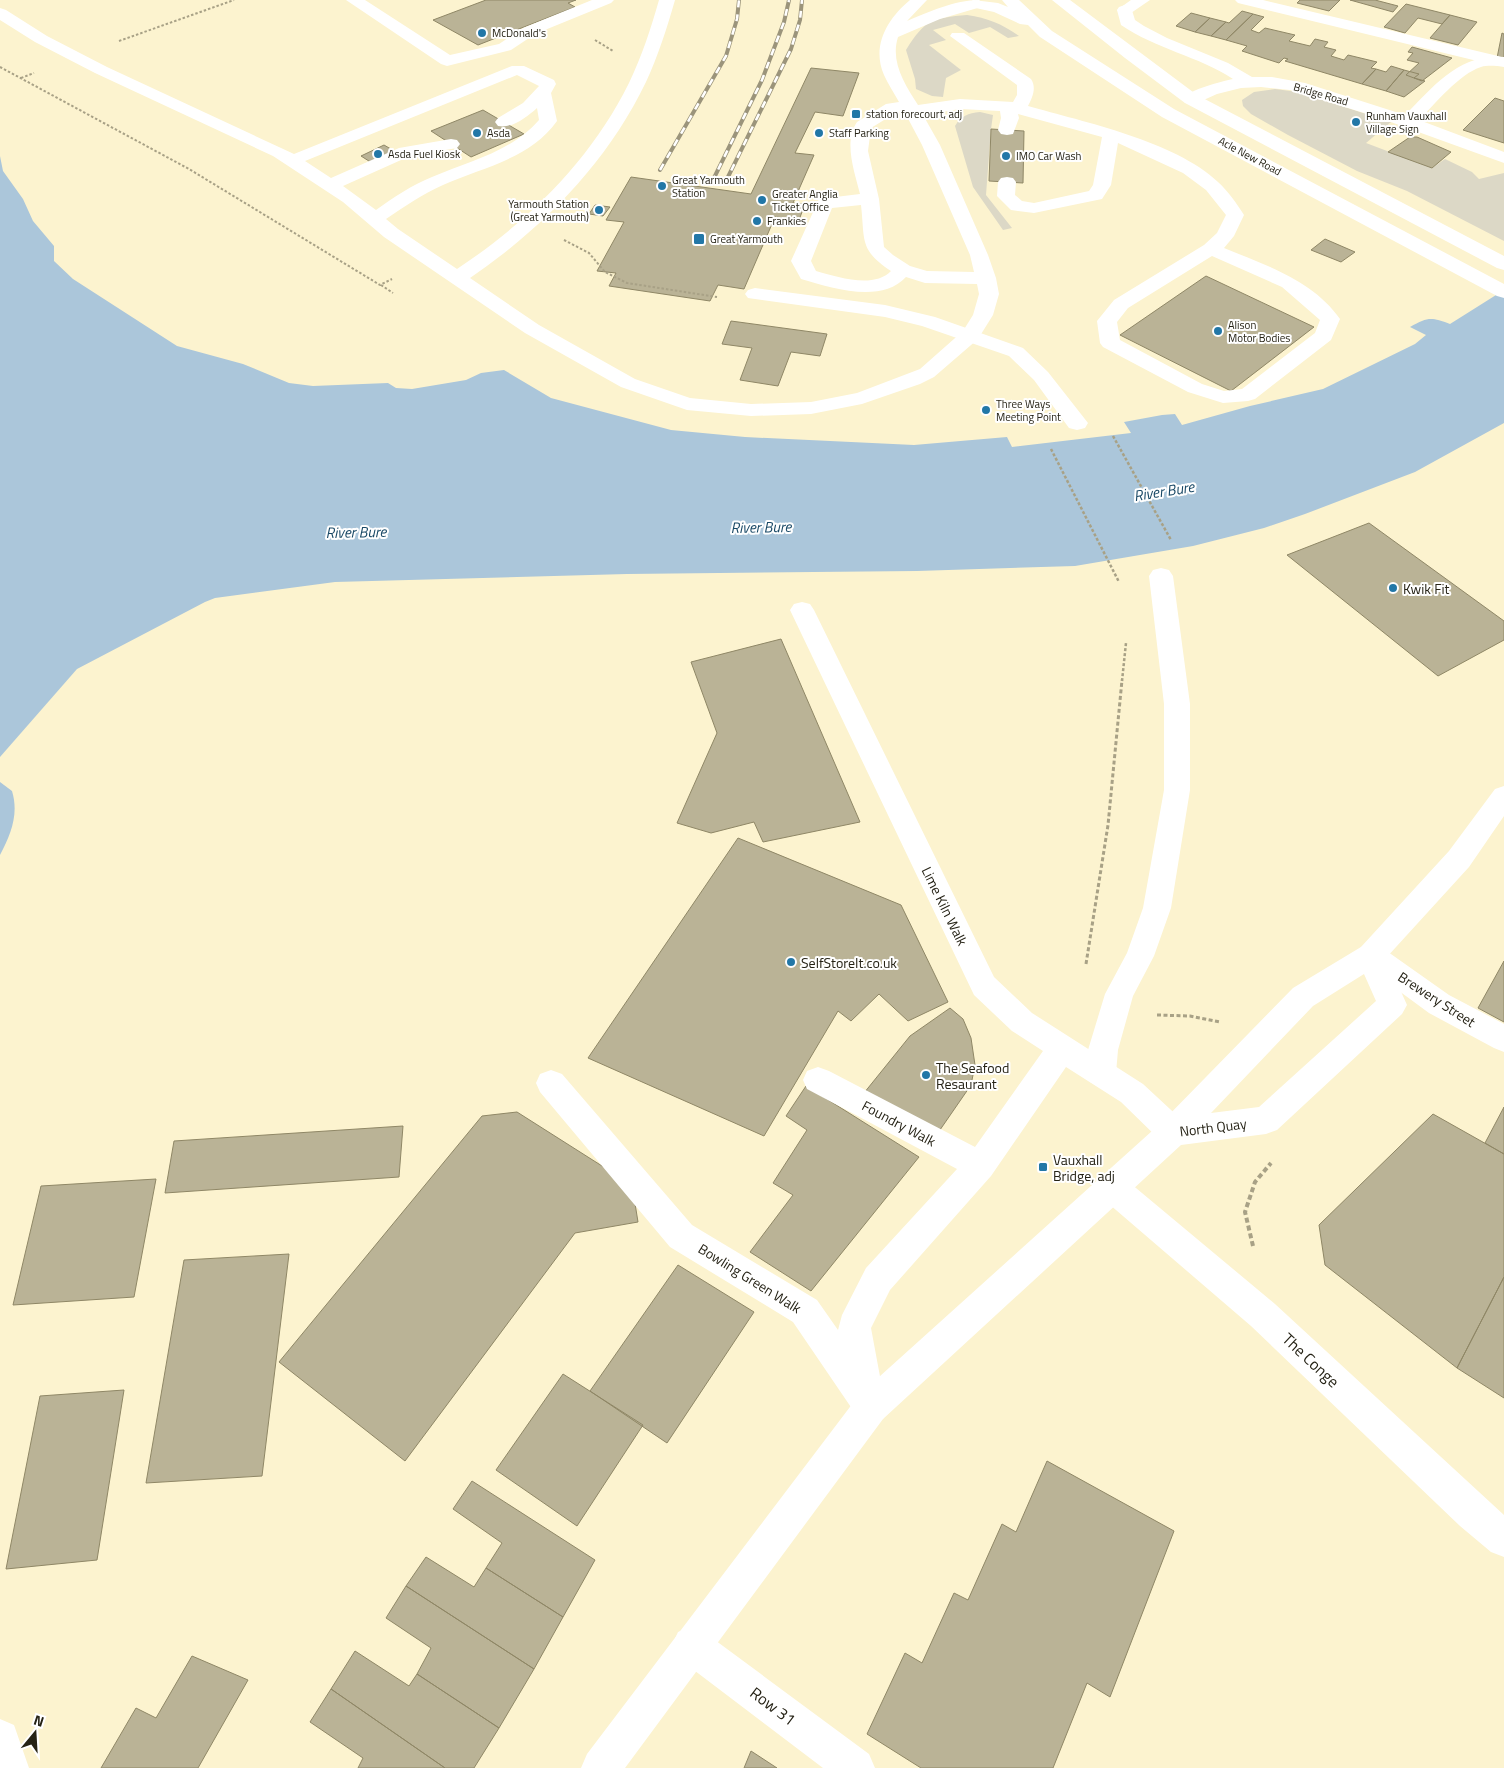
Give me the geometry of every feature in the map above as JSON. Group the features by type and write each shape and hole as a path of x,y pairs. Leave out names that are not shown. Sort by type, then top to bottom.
{"street":[{"path":"354,0 447,61 505,47 529,31 606,0"},
{"path":"457,278 474,268 524,228 572,183 608,135 637,82 662,24 667,0"},
{"path":"0,13 41,39 100,70 279,152 375,218 390,233 532,328 628,384 687,404 751,410 811,408 862,398 927,373 971,335 983,315 988,294 986,278 979,255 931,145 891,73 887,47 905,12 919,0"},
{"path":"892,34 922,19 974,2 994,0"},
{"name":"Acle New Road","path":"1010,0 1046,34 1168,113 1504,292"},
{"path":"1142,0 1125,10 1127,22 1141,33 1222,66 1248,82"},
{"path":"1243,0 1501,62"},
{"path":"974,2 998,8 1018,17 1046,34"},
{"name":"Acle New Road","path":"1060,2 1192,99 1504,264"},
{"path":"369,10 384,3"},
{"path":"958,36 1025,83 1025,95 1012,107 1007,130"},
{"path":"1408,122 1430,99 1466,68 1477,63 1501,62"},
{"path":"292,161 518,69 548,84 543,94 506,120 543,94"},
{"name":"Bridge Road","path":"1192,99 1216,87 1248,82 1273,82 1298,86 1408,122 1504,158"},
{"path":"426,179 522,146 539,133 548,121 543,94"},
{"path":"986,278 925,277 903,270 886,259 875,248 870,200 859,151 863,126 892,108 960,104 1012,107 1110,134 1168,159 1189,170 1212,186 1235,215 1225,236 1211,249 1121,304 1107,321 1110,343 1195,388 1223,397 1248,395 1324,336 1330,319 1289,283 1211,249"},
{"path":"329,186 405,152 435,134"},
{"path":"1007,182 1006,196 1017,206 1034,208 1096,195 1102,185 1110,134"},
{"path":"375,218 426,179 458,148 405,152"},
{"path":"870,200 825,203 801,261 808,275 826,280 864,285 889,283 903,270"},
{"path":"755,294 886,311 928,321 1016,352 1041,376 1077,424"},
{"path":"1101,1073 1103,1050 1119,994 1140,956 1157,908 1177,790 1177,704 1162,576"},
{"name":"Lime Kiln Walk","path":"802,610 984,986 1022,1022 1132,1093 1172,1132"},
{"name":"North Quay","path":"1172,1132 1303,997 1371,955 1459,858 1504,796"},
{"name":"North Quay","path":"1172,1132 1266,1120 1317,1076 1392,1006 1371,955"},
{"name":"Brewery Street","path":"1371,955 1439,1004 1504,1039"},
{"path":"871,1407 854,1327 878,1278 980,1166 1063,1048"},
{"name":"Foundry Walk","path":"818,1080 980,1166"},
{"name":"Bowling Green Walk","path":"551,1083 681,1236 805,1311 871,1407"},
{"path":"601,1768 691,1645 871,1407 1113,1188 1172,1132"},
{"name":"The Conge","path":"1113,1188 1263,1315 1473,1514 1504,1539"},
{"name":"Row 31","path":"691,1645 855,1768"},
{"path":"0,1740 9,1768"}],"path":[{"path":"75,57 234,0"},
{"path":"0,67 164,154 393,293"},
{"path":"21,78 35,73"},
{"path":"524,228 557,236 589,254 605,272 627,283 724,298"},
{"path":"380,285 393,278"},
{"path":"1111,432 1172,541"},
{"path":"1048,445 1112,567"},
{"path":"1086,968 1108,824 1127,635"},
{"path":"1254,1252 1245,1212 1255,1182 1276,1158"}],"shaded area":[{"path":"967,15 994,22 1019,36 1008,38 990,27 969,33 955,24 933,30 946,40 929,45 961,70 946,78 943,97 932,96 916,89 915,79 906,50 919,32 931,22 946,17"},
{"path":"1275,89 1298,92 1391,122 1366,143 1432,168 1445,159 1472,172 1479,179 1504,173 1504,241 1407,191 1357,171 1251,114 1243,106 1242,100 1254,92"},
{"path":"980,112 993,115 986,195 1012,228 1003,230 973,187 955,126 965,116"}],"water":[{"name":"River Bure","path":"0,156 3,171 23,199 33,221 54,246 54,261 73,279 177,346 243,364 289,383 313,386 388,383 396,388 412,389 466,380 481,373 504,370 551,398 671,430 745,437 914,445 1007,437 1012,447 1131,433 1124,422 1162,415 1175,414 1182,425 1250,406 1323,389 1415,344 1426,335 1410,327 1430,319 1450,324 1504,290 1504,423 1415,472 1264,528 1193,546 1075,566 917,571 627,574 335,582 215,598 77,669 0,757"},
{"path":"0,782 12,791 15,808 13,824 0,855"}],"building":[{"name":"McDonald's","path":"486,0 576,0 568,3 575,7 478,45 433,20"},
{"path":"1300,0 1340,0 1329,11 1297,3"},
{"path":"1350,0 1375,0 1398,6 1393,12"},
{"path":"1406,4 1450,15 1442,24 1418,18 1405,33 1384,27"},
{"path":"1242,11 1253,14 1226,40 1211,36 1226,22 1229,23"},
{"path":"1191,13 1210,18 1195,32 1176,26"},
{"path":"1253,14 1264,17 1251,30 1259,33 1265,28 1295,35 1289,41 1310,46 1315,39 1328,42 1324,47 1336,50 1331,56 1344,60 1348,55 1377,62 1371,68 1376,69 1362,84 1285,61 1288,59 1284,58 1279,63 1242,51 1247,46 1226,40"},
{"path":"1450,15 1477,22 1458,45 1430,38"},
{"path":"1210,18 1226,22 1211,36 1195,32"},
{"path":"1502,33 1504,34 1504,59 1497,58"},
{"path":"1412,47 1452,58 1422,81 1406,75 1419,63 1407,60 1413,53 1408,52"},
{"path":"1391,66 1404,70 1386,91 1362,84 1376,69 1386,72"},
{"name":"Great Yarmouth Station","path":"811,68 859,73 843,116 815,112 795,153 814,155 793,203 805,204 799,220 775,217 744,289 718,285 710,301 609,286 616,273 597,271 624,222 606,220 631,177 751,194"},
{"path":"1404,70 1419,74 1414,78 1425,81 1404,97 1386,91"},
{"path":"1495,98 1504,101 1504,143 1463,130"},
{"name":"Asda","path":"483,110 524,134 471,157 431,131"},
{"name":"IMO Car Wash","path":"991,129 1024,131 1023,183 989,181"},
{"path":"1410,137 1417,137 1451,152 1432,168 1388,152"},
{"name":"Asda Fuel Kiosk","path":"384,145 396,152 372,163 361,156"},
{"name":"Yarmouth Station (Great Yarmouth)","path":"595,205 610,207 603,216 589,214"},
{"path":"1325,239 1355,252 1341,262 1311,250"},
{"name":"Alison Motor Bodies","path":"1206,276 1314,327 1231,391 1120,335"},
{"path":"731,321 827,334 820,356 791,352 778,386 740,380 752,348 722,344"},
{"name":"Kwik Fit","path":"1369,523 1504,621 1504,640 1438,676 1287,555"},
{"path":"781,639 860,822 763,842 754,822 711,833 677,823 717,733 691,662"},
{"name":"SelfStoreIt.co.uk","path":"738,838 901,905 948,1002 908,1021 879,994 851,1021 838,1011 764,1136 588,1058"},
{"path":"1504,961 1504,1022 1478,1008"},
{"name":"The Seafood Resaurant","path":"950,1008 963,1019 971,1038 975,1065 971,1085 933,1140 864,1093 910,1036"},
{"path":"806,1086 919,1157 811,1291 750,1252 793,1195 773,1183 807,1130 786,1116"},
{"path":"1504,1107 1504,1154 1485,1143"},
{"path":"517,1112 632,1185 638,1222 575,1233 405,1461 279,1362 482,1116"},
{"path":"1433,1114 1504,1154 1504,1277 1457,1368 1325,1265 1319,1225"},
{"path":"403,1126 399,1177 165,1193 174,1141"},
{"path":"156,1179 134,1297 13,1305 41,1186"},
{"path":"289,1254 262,1476 146,1483 184,1260"},
{"path":"678,1265 754,1312 667,1443 590,1391"},
{"path":"1504,1277 1504,1398 1457,1368"},
{"path":"563,1374 643,1425 577,1526 496,1470"},
{"path":"124,1390 97,1560 6,1569 40,1396"},
{"path":"1047,1461 1174,1531 1110,1697 1087,1683 1053,1768 921,1768 867,1734 905,1653 922,1663 954,1593 968,1600 1002,1524 1016,1532"},
{"path":"472,1481 595,1560 563,1617 486,1568 502,1543 453,1509"},
{"path":"426,1557 474,1587 486,1568 563,1617 534,1669 406,1586"},
{"path":"406,1586 534,1669 499,1728 417,1674 431,1648 386,1618"},
{"path":"355,1651 409,1686 417,1674 499,1728 474,1768 445,1768 331,1689"},
{"path":"192,1656 248,1680 198,1768 101,1768 136,1708 156,1718"},
{"path":"331,1689 445,1768 358,1768 363,1758 310,1722"},
{"path":"751,1751 777,1768 744,1768"}],"railway":[{"path":"660,170 726,56 737,19 739,0"},
{"path":"712,182 762,80 784,22 789,0"},
{"path":"725,183 791,49 800,20 802,0"}],"place":[{"name":"McDonald's","path":"482,33"},
{"name":"station forecourt, adj","path":"856,114"},
{"name":"Runham Vauxhall Village Sign","path":"1356,122"},
{"name":"Asda","path":"477,133"},
{"name":"Staff Parking","path":"819,133"},
{"name":"Asda Fuel Kiosk","path":"378,154"},
{"name":"IMO Car Wash","path":"1006,156"},
{"name":"Great Yarmouth Station","path":"662,186"},
{"name":"Greater Anglia Ticket Office","path":"762,200"},
{"name":"Yarmouth Station (Great Yarmouth)","path":"599,210"},
{"name":"Frankies","path":"757,221"},
{"name":"Great Yarmouth","path":"699,239"},
{"name":"Alison Motor Bodies","path":"1218,331"},
{"name":"Three Ways Meeting Point","path":"986,410"},
{"name":"Kwik Fit","path":"1393,588"},
{"name":"SelfStoreIt.co.uk","path":"791,962"},
{"name":"The Seafood Resaurant","path":"926,1075"},
{"name":"Vauxhall Bridge, adj","path":"1043,1167"}]}
